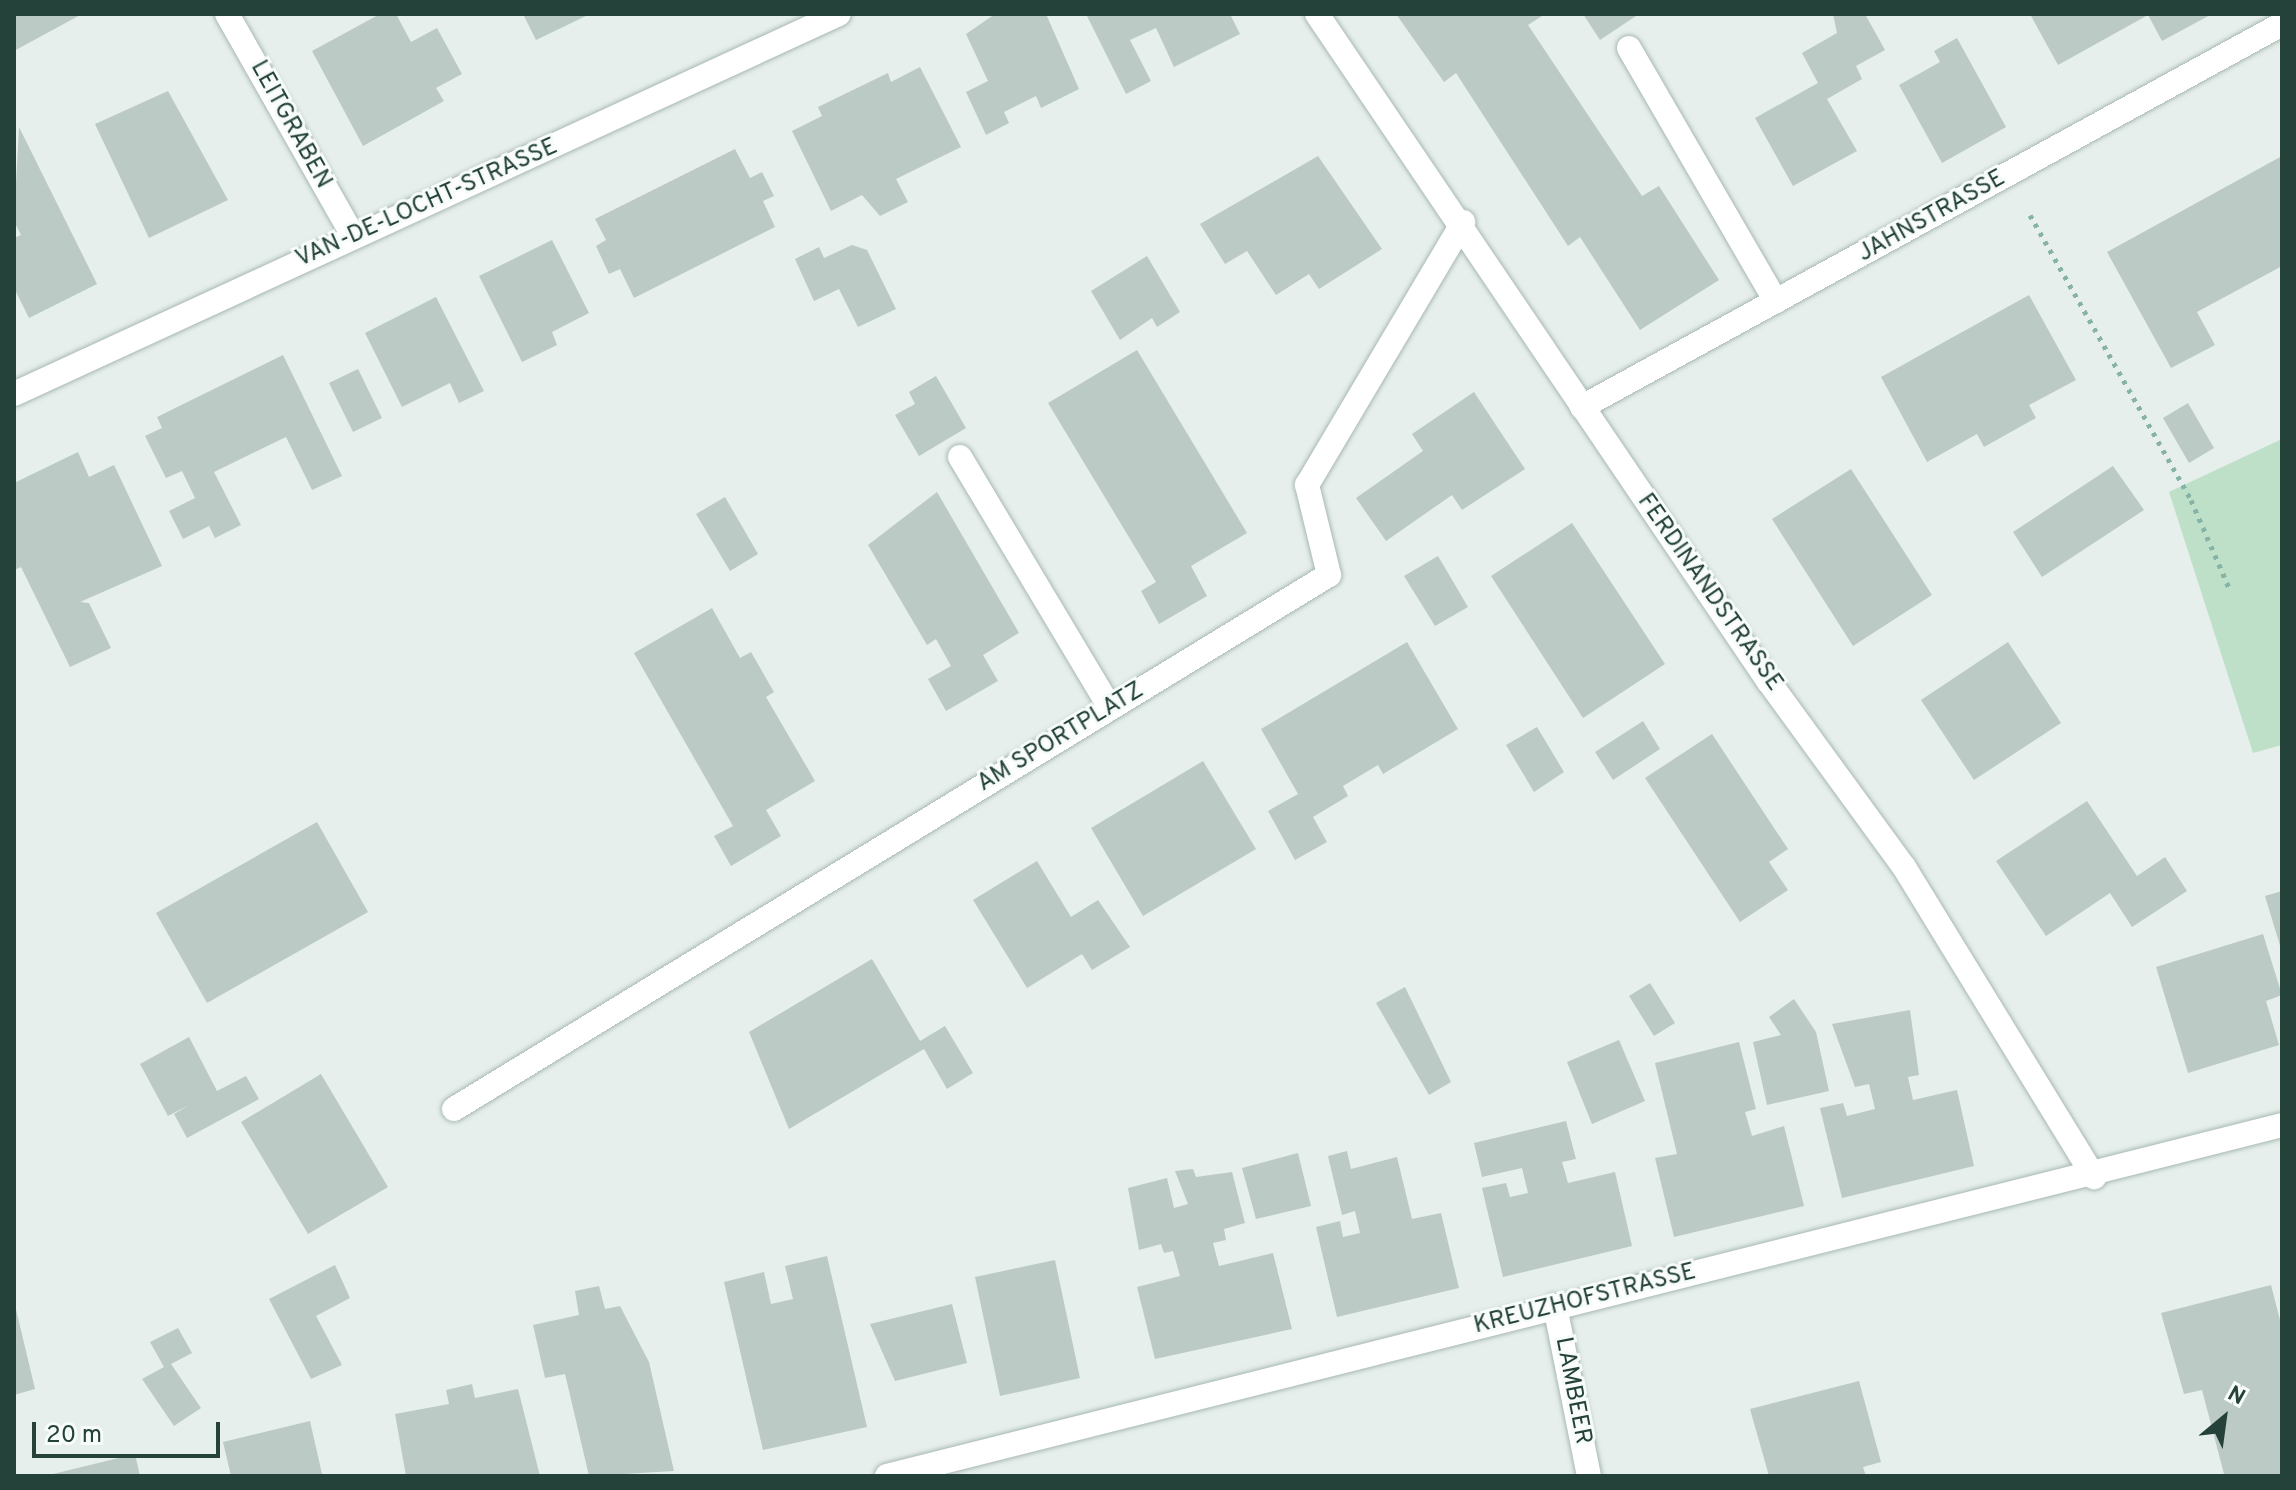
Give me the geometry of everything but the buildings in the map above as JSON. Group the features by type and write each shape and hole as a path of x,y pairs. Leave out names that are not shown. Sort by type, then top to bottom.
{"street":[{"name":"LEITGRABEN","path":"227,14 353,236"},
{"name":"VAN-DE-LOCHT-STRASSE","path":"14,394 839,14"},
{"name":"FERDINANDSTRASSE","path":"1317,14 1463,222 1582,407 1904,867 2094,1177"},
{"name":"JAHNSTRASSE","path":"1582,407 2282,24"},
{"path":"1629,48 1776,302"},
{"name":"AM SPORTPLATZ","path":"454,1109 1329,575 1307,485 1463,222"},
{"path":"960,457 1110,708"},
{"name":"KREUZHOFSTRASSE","path":"887,1476 1555,1306 2094,1177 2282,1125"},
{"name":"LAMBEER","path":"1555,1306 1589,1476"}],"path":[{"path":"2008,175 2191,500 2229,588"}],"green space":[{"path":"2282,439 2282,745 2253,753 2169,492"}]}
